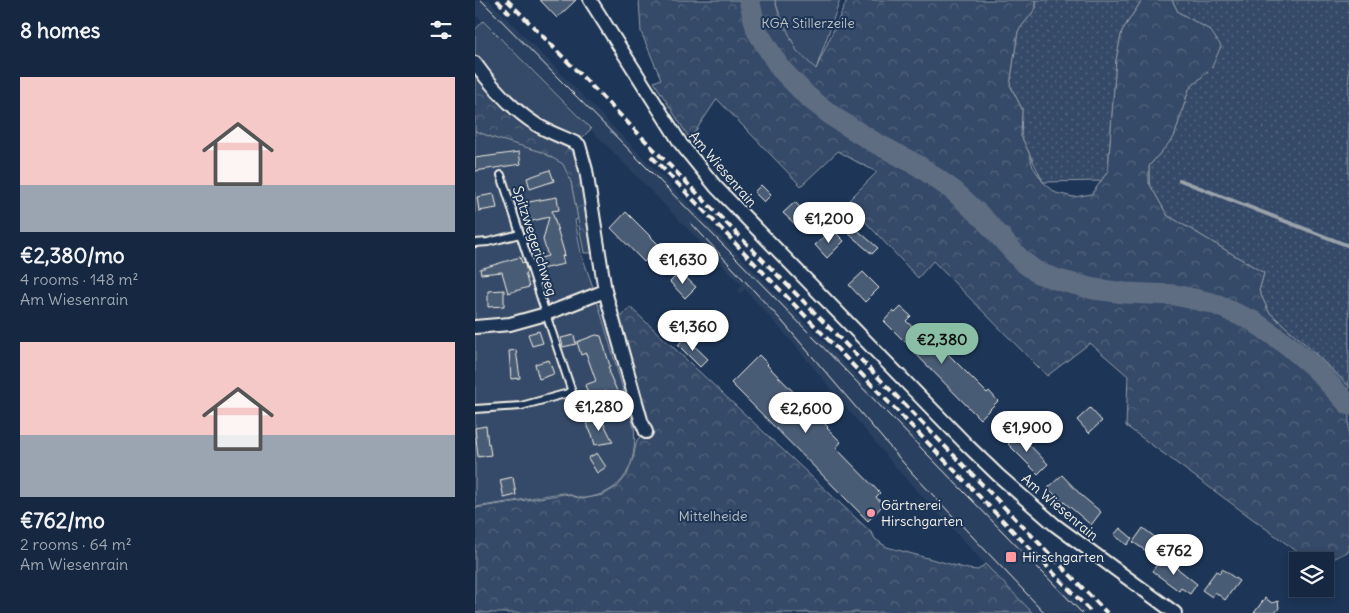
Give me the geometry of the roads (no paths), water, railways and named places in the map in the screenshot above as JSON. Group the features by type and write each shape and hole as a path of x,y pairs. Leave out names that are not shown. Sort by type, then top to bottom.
{"street":[{"name":"Am Wiesenrain","path":"590,0 681,144 716,187 967,445 998,474 1055,525 1175,613"},
{"path":"475,63 509,105 538,126 579,145 586,170 605,291 646,432"},
{"path":"475,327 510,324 545,314 605,291"}],"lane":[{"name":"Spitzwegerichweg","path":"475,409 521,406 572,392 501,175"},
{"path":"475,243 488,242 520,234"}],"waterway":[{"path":"749,0 757,31 780,68 808,97 835,118 872,141 919,166 954,191 984,219 1022,261 1038,273 1094,289 1125,293 1175,295 1212,303 1253,321 1289,346 1315,368 1349,405"},
{"path":"1180,180 1349,246"}],"tram line":[{"path":"481,0 1082,613"},
{"path":"691,223 781,320 913,474 1045,613"}],"railway":[{"path":"497,0 510,14"},
{"path":"507,0 1107,613"},
{"path":"651,156 1092,613"}],"place":[{"name":"Gärtnerei Hirschgarten","path":"871,513"},
{"name":"Hirschgarten","path":"1011,557"}],"park label":[{"name":"KGA Stillerzeile","path":"808,23"},
{"name":"Mittelheide","path":"713,516"}]}
